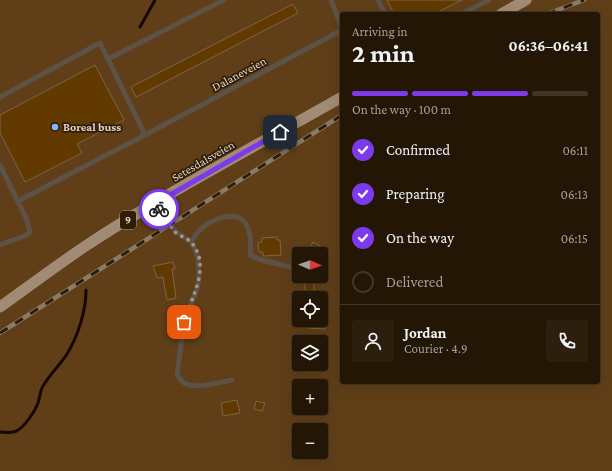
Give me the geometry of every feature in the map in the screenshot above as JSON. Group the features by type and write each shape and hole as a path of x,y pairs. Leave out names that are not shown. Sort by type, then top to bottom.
{"highway":[{"path":"504,12 526,0"},
{"name":"Setesdalsveien","path":"0,307 85,247 156,203 340,98"}],"lane":[{"path":"108,59 224,0"},
{"name":"Dalaneveien","path":"331,0 340,24"},
{"path":"378,0 384,12"},
{"path":"466,12 489,0"},
{"name":"Dalaneveien","path":"18,201 145,135 340,30"},
{"path":"0,97 100,43 145,135"},
{"path":"0,165 18,201 29,226 30,232 27,235 0,245"},
{"path":"156,203 175,232 191,242 198,258 199,274 197,289 184,322 177,375 187,385 232,380"},
{"path":"191,242 198,231 212,221 224,217 238,218 244,222 248,230 250,254 261,260 292,267"}],"shaded area":[{"path":"0,0 612,0 612,471 0,471"}],"building":[{"path":"387,0 462,0 438,12 393,12"},
{"path":"293,4 298,13 136,97 131,87"},
{"name":"Boreal buss","path":"95,65 124,120 77,144 82,153 25,182 0,133 0,115"},
{"path":"277,237 277,240 280,240 281,255 263,256 263,252 259,252 258,243 262,242 262,238"},
{"path":"313,242 322,247 310,247"},
{"path":"173,262 175,269 172,269 176,298 167,300 163,277 157,278 153,266"},
{"path":"305,283 314,283 314,291 305,291"},
{"path":"308,327 325,327 325,329"},
{"path":"237,400 240,413 223,416 221,403"},
{"path":"256,401 265,403 262,411 254,409"}],"waterway":[{"path":"140,27 155,0"},
{"path":"0,432 16,431 24,425 32,414 38,403 43,386 67,354 75,339 83,315 86,290"}],"railway":[{"path":"552,12 584,0"},
{"path":"0,333 340,116"}],"way so far":[{"path":"159,209 175,232 191,242 198,258 200,269 197,289 184,322"}],"place":[{"name":"Boreal buss","path":"55,127"}],"route":[{"path":"159,209 156,203 280,132"}]}
